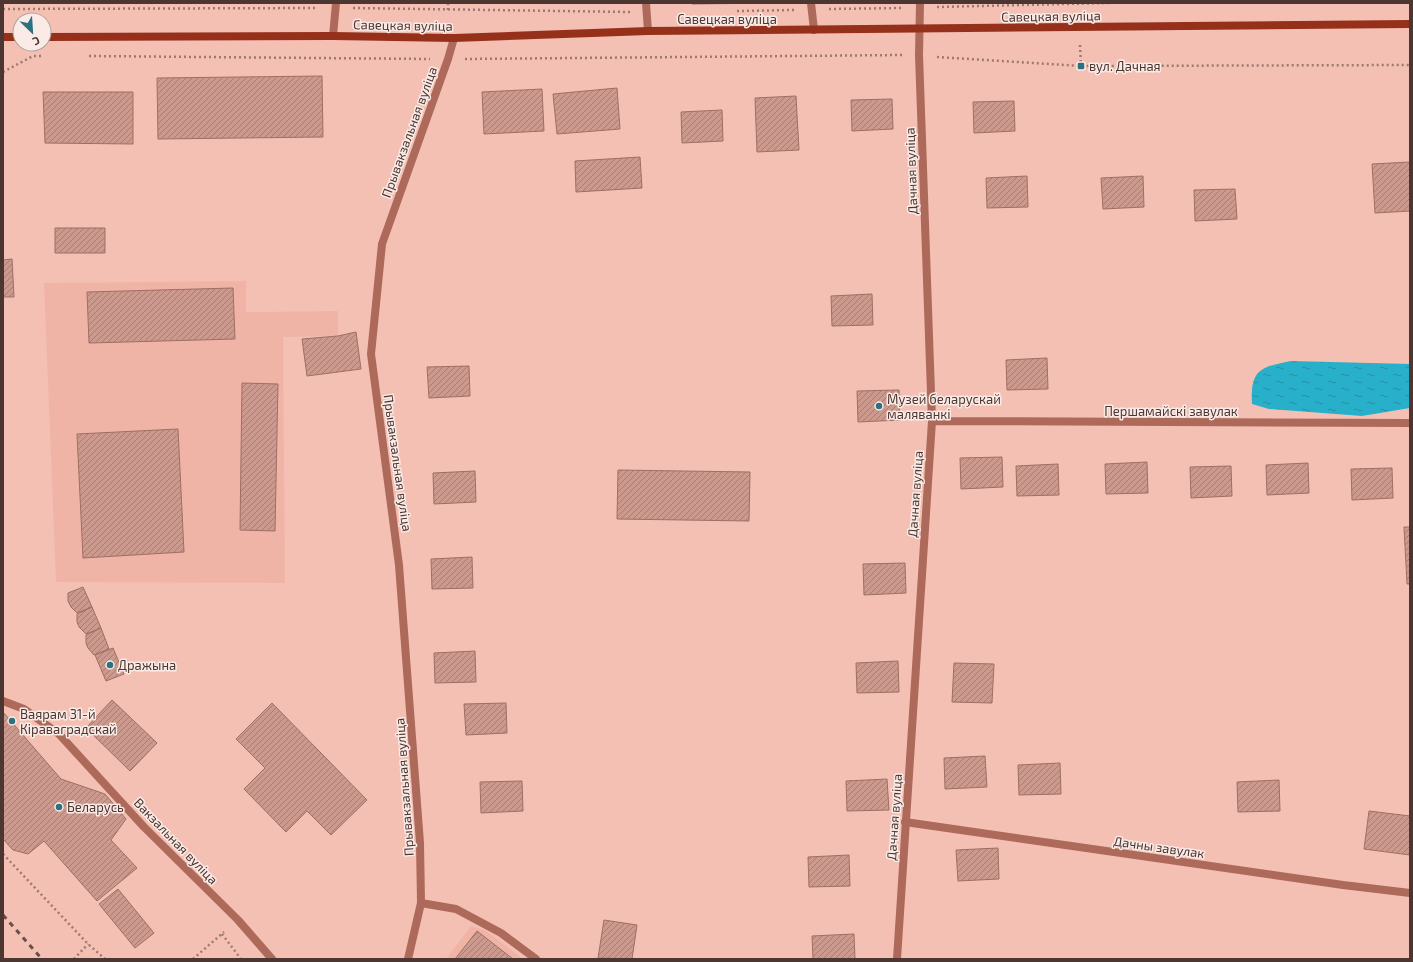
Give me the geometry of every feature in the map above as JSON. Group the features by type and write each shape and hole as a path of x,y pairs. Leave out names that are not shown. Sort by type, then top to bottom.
{"main road":[{"name":"Савецкая вуліца","path":"52,37 333,36 454,38 648,31 919,30 1410,24"}],"street":[{"path":"646,3 648,31"},
{"path":"333,36 336,5"},
{"name":"Дачная вуліца","path":"897,959 932,421 919,56 920,5"},
{"path":"811,6 814,30"},
{"name":"Прывакзальная вуліца","path":"421,903 420,843 399,565 371,354 382,244 448,59 454,38"},
{"name":"Першамайскі завулак","path":"932,421 1410,423"},
{"name":"Вакзальная вуліца","path":"3,700 24,709 59,734 144,827 238,920 272,959"},
{"name":"Дачны завулак","path":"905,822 1343,885 1410,893"},
{"path":"408,959 421,903 456,909 501,933 536,959"}],"path":[{"path":"448,3 448,10"},
{"path":"733,11 811,6 1109,3"},
{"path":"3,9 336,5 448,10 646,12"},
{"path":"1079,28 1081,66"},
{"path":"3,72 33,56 49,56"},
{"path":"89,56 448,59 919,56 1081,66 1410,65"},
{"path":"3,854 88,944 105,959"},
{"path":"193,959 238,920"},
{"path":"222,934 241,959"},
{"path":"74,959 88,944"}],"shaded area":[{"path":"246,281 246,312 338,311 338,336 283,337 285,583 56,582 44,283"},
{"path":"471,926 485,930 523,959 446,959"}],"water":[{"path":"1291,361 1410,364 1410,408 1362,416 1269,409 1252,404 1253,384 1255,377 1259,372 1272,365"}],"building":[{"path":"692,3 776,3 692,4"},
{"path":"322,76 323,137 158,139 157,78"},
{"path":"617,88 620,129 557,134 553,94"},
{"path":"542,89 544,131 484,134 482,92"},
{"path":"43,92 133,92 133,144 45,143"},
{"path":"796,96 799,150 757,152 755,98"},
{"path":"892,99 893,129 852,131 851,100"},
{"path":"1014,101 1015,131 974,133 973,102"},
{"path":"722,110 723,141 682,143 681,112"},
{"path":"640,157 642,188 576,192 575,161"},
{"path":"1410,162 1410,211 1375,213 1372,164"},
{"path":"1027,176 1028,207 987,208 986,178"},
{"path":"1143,176 1144,207 1103,209 1101,178"},
{"path":"1235,189 1237,219 1195,221 1194,190"},
{"path":"55,228 105,228 105,253 55,253"},
{"path":"12,259 14,297 3,297 3,260"},
{"path":"233,288 235,339 89,343 87,292"},
{"path":"872,294 873,325 832,326 831,296"},
{"path":"356,332 361,369 307,376 302,339 338,336"},
{"path":"1047,358 1048,389 1007,390 1006,360"},
{"path":"469,366 470,396 429,398 427,367"},
{"path":"242,383 278,384 275,531 240,530"},
{"name":"Музей беларускай маляванкі","path":"899,390 900,420 858,422 857,391"},
{"path":"178,429 184,552 83,558 77,434"},
{"path":"1002,457 1003,487 961,489 960,458"},
{"path":"1147,462 1148,493 1106,494 1105,464"},
{"path":"1308,463 1309,493 1267,495 1266,465"},
{"path":"1058,464 1059,495 1017,496 1016,466"},
{"path":"1231,466 1232,496 1191,498 1190,467"},
{"path":"1392,468 1393,498 1352,500 1351,469"},
{"path":"618,470 750,472 749,521 617,519"},
{"path":"475,471 476,502 434,504 433,473"},
{"path":"1404,527 1410,527 1410,584 1407,584"},
{"path":"472,557 473,588 432,589 431,559"},
{"path":"905,563 906,593 864,595 863,564"},
{"path":"83,587 92,607 77,613 68,601 68,593"},
{"path":"92,607 101,628 86,634 79,627 77,622 77,614"},
{"path":"101,628 109,649 94,655 86,643 86,635"},
{"name":"Дражына","path":"113,648 124,674 106,681 95,655"},
{"path":"475,651 476,682 435,683 434,653"},
{"path":"898,661 899,692 857,693 856,663"},
{"path":"954,663 994,664 992,703 952,702"},
{"path":"112,700 157,743 130,771 86,728"},
{"path":"272,703 367,800 331,835 307,811 286,832 244,789 265,768 236,739"},
{"path":"506,703 507,733 466,735 464,704"},
{"name":"Беларусь","path":"3,712 61,779 105,794 126,819 111,840 137,868 97,901 44,841 28,854 13,850 3,839"},
{"path":"985,756 987,787 945,789 944,758"},
{"path":"1060,763 1061,794 1019,795 1018,765"},
{"path":"887,779 889,810 847,811 846,781"},
{"path":"1279,780 1280,811 1238,812 1237,782"},
{"path":"522,781 523,811 481,813 480,782"},
{"path":"1369,811 1410,816 1410,855 1364,849"},
{"path":"998,848 999,879 958,881 956,850"},
{"path":"849,855 850,886 809,887 808,857"},
{"path":"118,889 154,933 135,948 99,904"},
{"path":"604,920 637,925 632,959 598,958"},
{"path":"477,931 513,959 455,959"},
{"path":"854,934 855,959 813,959 812,936"}],"railway":[{"path":"3,915 42,959"}],"place":[{"name":"вул. Дачная","path":"1081,66"},
{"name":"Музей беларускай маляванкі","path":"879,406"},
{"name":"Дражына","path":"110,665"},
{"name":"Ваярам 31-й Кіраваградскай","path":"12,721"},
{"name":"Беларусь","path":"59,807"}]}
